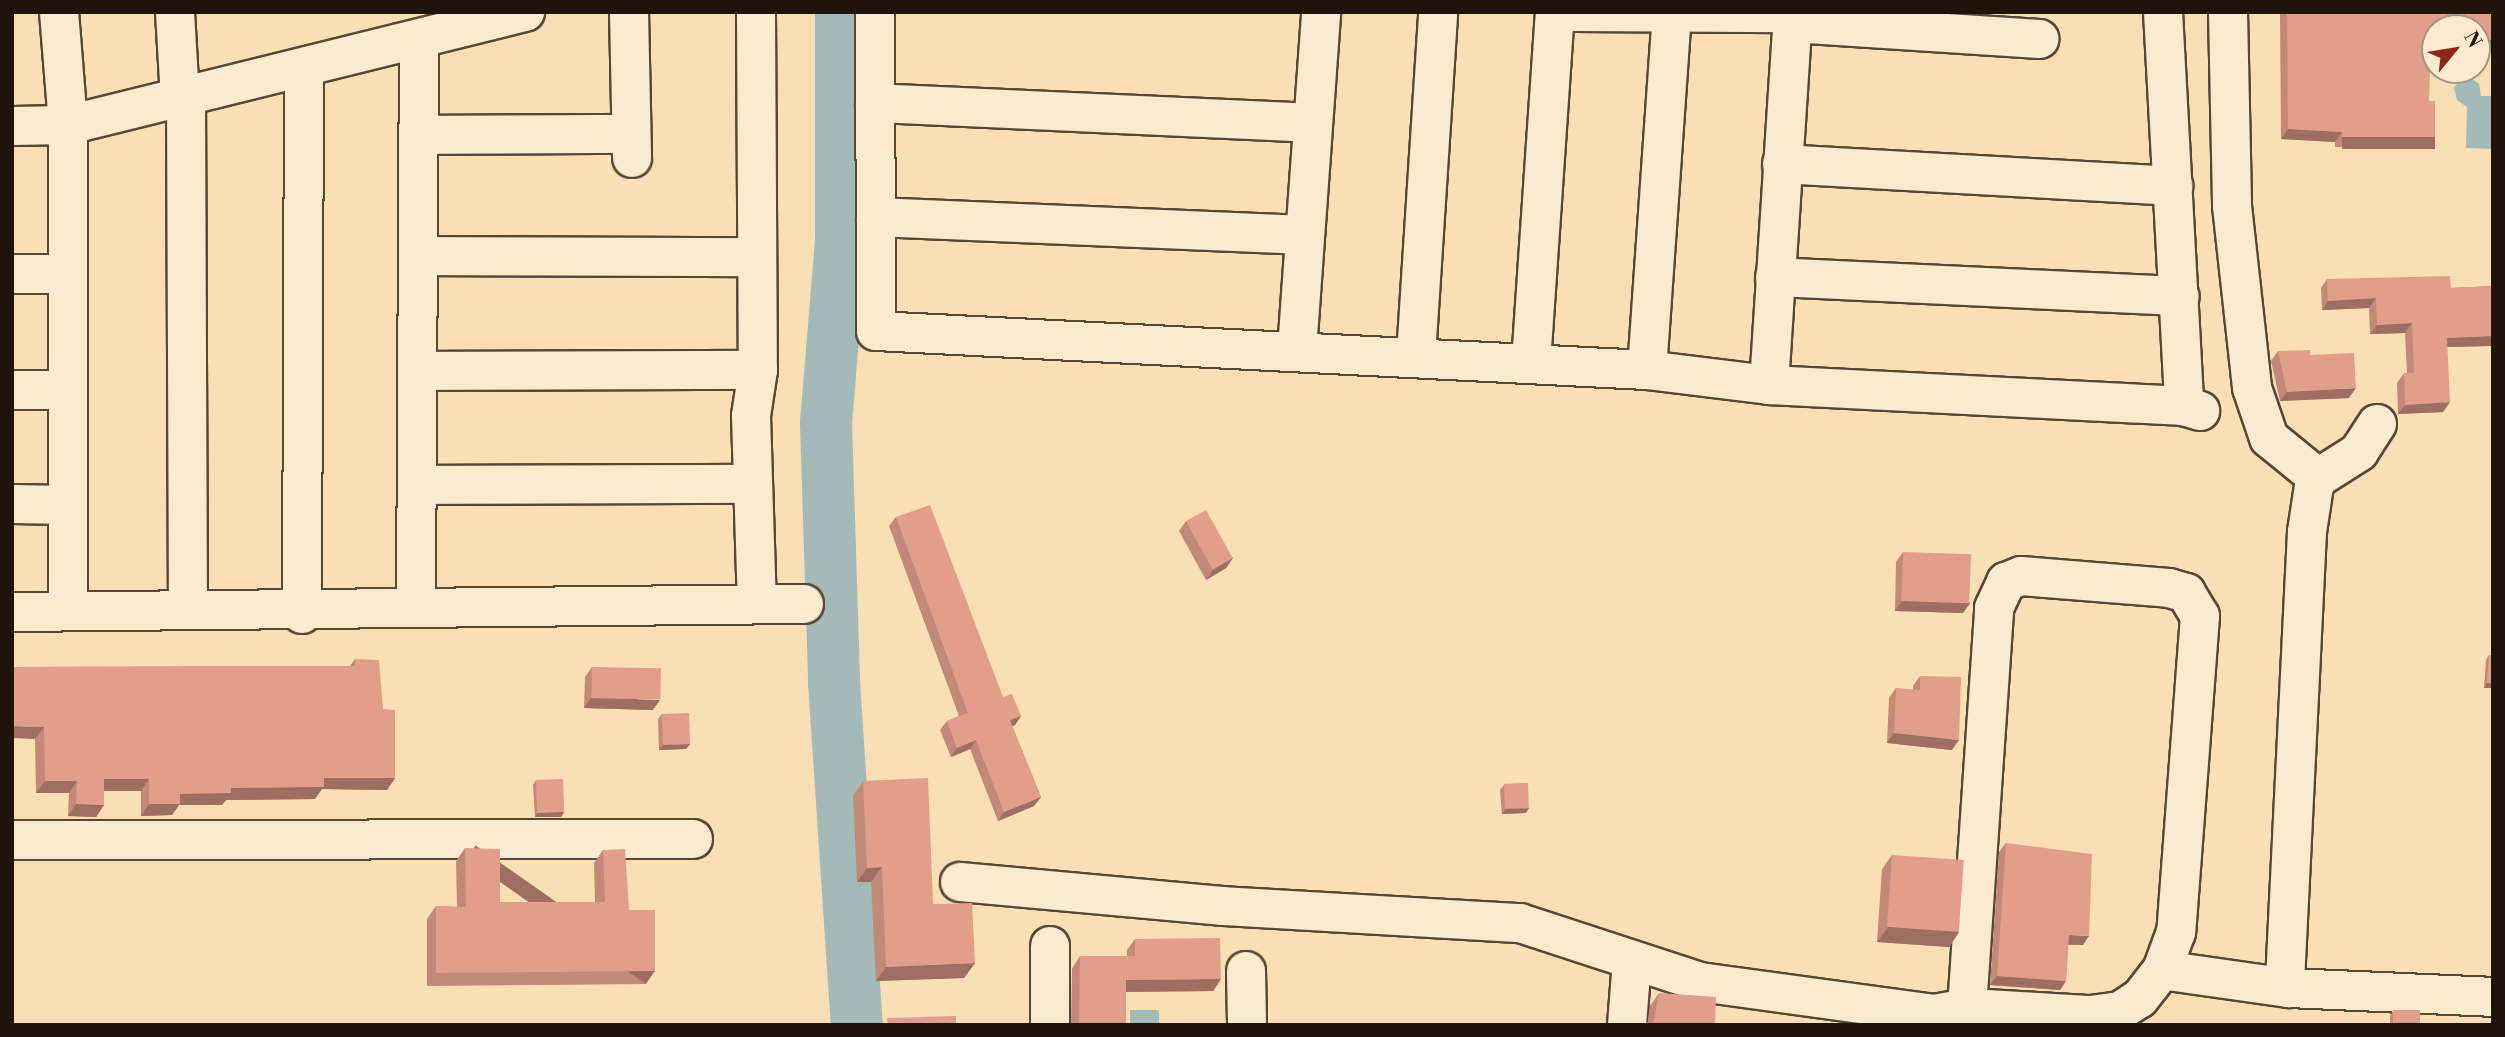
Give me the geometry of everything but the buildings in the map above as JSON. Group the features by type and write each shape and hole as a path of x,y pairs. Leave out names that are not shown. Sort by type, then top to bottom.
{"street":[{"path":"59,12 68,125 68,611"},
{"path":"175,12 183,97 188,610"},
{"path":"12,126 68,125 419,41 525,12"},
{"path":"418,135 632,146 629,12"},
{"path":"756,12 758,370 751,416 757,604"},
{"path":"876,12 876,331 1416,356 1647,370 1769,385 2192,408 2180,296 2163,12"},
{"path":"1297,350 1321,12"},
{"path":"1416,356 1438,12"},
{"path":"1531,363 1555,12"},
{"path":"1575,12 1792,16 2039,37"},
{"path":"2228,12 2232,206 2252,388 2269,438 2318,478"},
{"path":"1647,370 1672,13"},
{"path":"1769,385 1792,16"},
{"path":"416,607 419,41"},
{"path":"302,611 304,68"},
{"path":"875,103 1313,123"},
{"path":"1782,164 2173,186"},
{"path":"876,217 1305,235"},
{"path":"418,256 756,257"},
{"path":"12,274 68,274"},
{"path":"1774,276 2180,296"},
{"path":"417,371 758,370"},
{"path":"12,390 68,390"},
{"path":"2289,988 2283,947 2304,573 2318,478 2359,452 2377,424"},
{"path":"417,485 752,484"},
{"path":"12,505 68,505"},
{"path":"960,882 1222,906 1520,923 1700,982 1936,1014 1967,1008 2090,1015 2120,1011 2140,998 2162,970 2176,932 2182,893 2200,616 2186,593 2169,588 2013,578 1999,591 1994,608 1967,1008"},
{"path":"12,612 804,604"},
{"path":"12,840 693,839"},
{"path":"1050,946 1050,1025"},
{"path":"1627,1025 1632,960"},
{"path":"2162,970 2289,988 2493,997"},
{"path":"1246,971 1247,1025"}],"water":[{"path":"2457,84 2479,84 2481,96 2493,96 2493,149 2466,148 2467,107 2457,100 2454,88"},
{"path":"1130,1010 1159,1010 1159,1025 1130,1025"}],"waterway":[{"path":"841,12 841,241 826,423 834,682 857,1025"}]}
